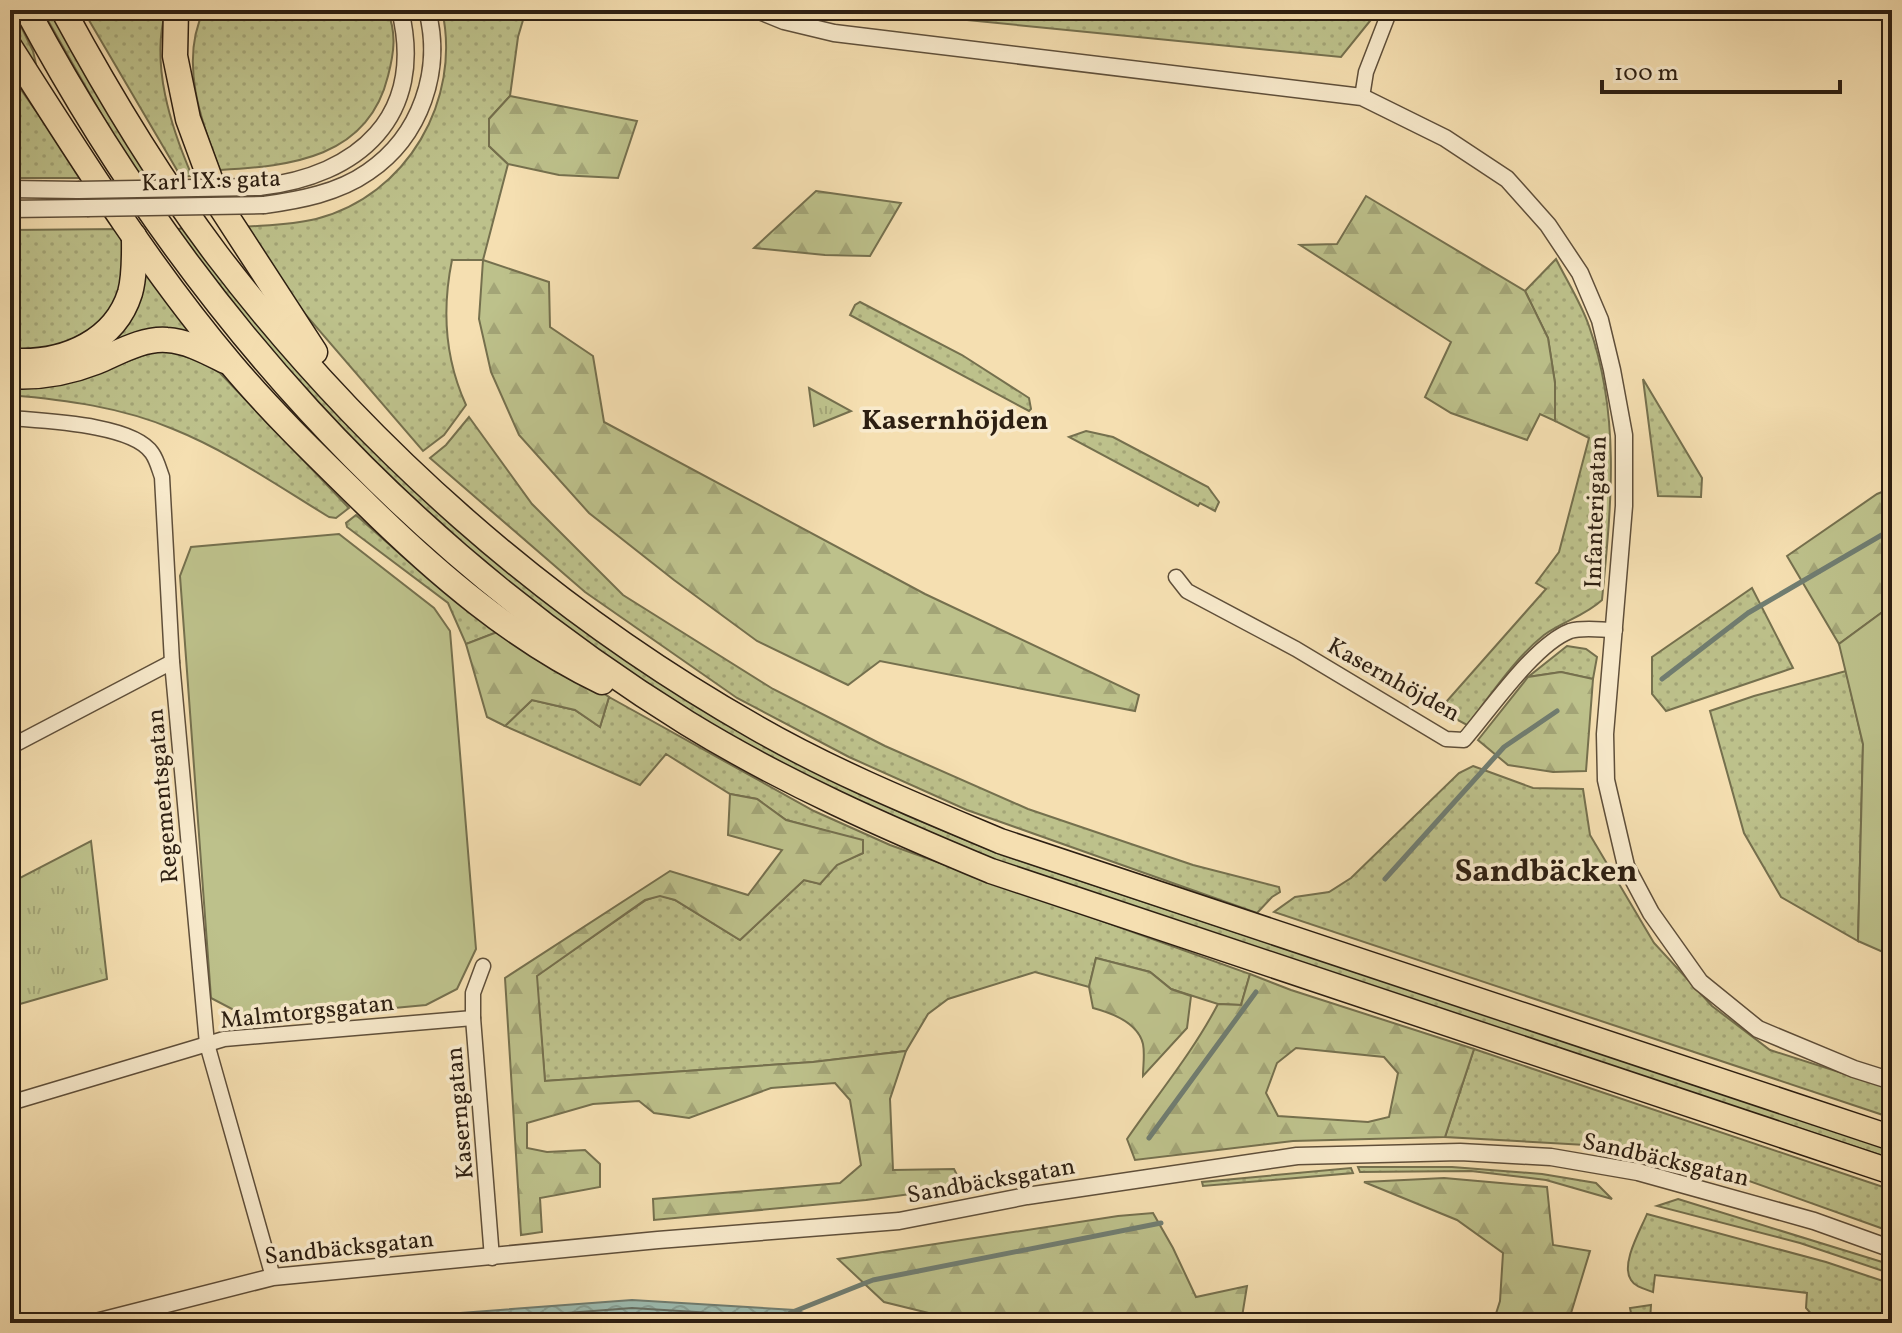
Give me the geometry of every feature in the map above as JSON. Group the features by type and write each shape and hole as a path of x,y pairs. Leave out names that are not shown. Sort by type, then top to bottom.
{"highway":[{"path":"27,10 105,146 190,270 301,403 393,497 447,546 599,664 687,723"},
{"path":"63,10 132,130 216,253 267,317 359,420 461,517 579,611 663,670 756,727 878,789 1000,841 1892,1138"},
{"path":"176,10 175,56 188,119 220,206 359,420"},
{"path":"180,71 192,10"},
{"path":"10,47 134,236 230,363 283,423 430,564 530,640 595,678 866,818 991,871 1892,1172"},
{"path":"10,361 46,359 70,353 100,338 121,315 131,290 134,236"},
{"path":"10,376 39,376 75,370 136,345 165,339 189,345 230,363"}],"street":[{"name":"Karl IX:s gata","path":"10,189 259,187 299,181 325,172 353,156 378,132 394,108 406,76 406,36 400,10"},
{"name":"Karl IX:s gata","path":"10,209 264,205 307,198 334,189 367,173 399,143 419,113 434,62 427,10"},
{"name":"Infanterigatan","path":"757,10 784,21 834,33 1362,97 1445,138 1507,179 1548,225 1580,273 1600,320 1624,435 1624,506 1605,734 1606,780 1626,866 1651,913 1700,982 1758,1029 1854,1069 1892,1081"},
{"path":"1362,97 1366,72 1390,10"},
{"name":"Regementsgatan","path":"10,418 93,426 136,439 152,452 162,477 172,662 207,1044 273,1277"},
{"name":"Kasernhöjden","path":"1176,577 1187,591 1296,649 1446,739 1464,740 1531,661 1558,637 1573,630 1615,630"},
{"path":"10,747 172,662"},
{"name":"Kaserngatan","path":"483,966 473,993 473,1018 492,1258"},
{"name":"Malmtorgsgatan","path":"10,1103 224,1039 473,1018"},
{"name":"Sandbäcksgatan","path":"92,1323 273,1277 658,1240 899,1221 1027,1196 1297,1156 1460,1152 1551,1157 1638,1172 1814,1221 1892,1249"}],"green space":[{"path":"10,10 13,10 33,51 40,82 10,35"},
{"path":"42,10 53,10 151,176 137,177"},
{"path":"83,10 166,10 160,52 165,95 192,176 181,177"},
{"path":"204,10 387,10 392,27 393,51 378,103 363,125 345,141 323,152 273,165 220,170 200,112 193,70 193,50"},
{"path":"442,10 526,10 518,37 510,96 489,119 489,146 508,164 483,260 452,260 449,278 447,334 454,370 466,405 444,435 423,451 305,314 242,227 307,221 348,207 377,189 401,166 421,140 435,110 444,77 446,44"},
{"path":"865,10 1362,10 1374,16 1341,57"},
{"path":"10,74 83,178 10,178"},
{"path":"510,96 637,121 618,178 559,175 508,164 489,146 489,119"},
{"path":"816,191 901,203 870,256 754,248"},
{"path":"1366,196 1525,291 1548,338 1555,383 1555,421 1540,414 1527,440 1451,413 1425,397 1451,342 1300,245 1337,244"},
{"path":"187,228 508,570 851,788 1002,855 1892,1149 1892,1159 971,855 746,747 591,649 505,583 353,442 278,360 176,229"},
{"path":"121,229 127,264 114,312 73,343 10,354 10,230"},
{"path":"1556,259 1589,326 1606,394 1611,462 1602,600 1551,630 1533,645 1467,725 1439,710 1546,589 1536,583 1559,552 1589,438 1555,421 1555,383 1548,338 1525,291"},
{"path":"483,260 549,282 550,327 593,356 604,422 925,594 1139,695 1135,711 880,661 848,685 757,641 589,513 519,435 491,372 479,319"},
{"path":"146,263 196,334 105,348"},
{"path":"860,302 962,355 1029,398 1031,409 1029,411 850,315"},
{"path":"167,350 202,362 220,373 349,508 336,518 329,517 233,458 153,421 93,406 10,395 10,383 96,373"},
{"path":"1643,379 1702,478 1701,497 1658,496"},
{"path":"809,388 851,411 814,426"},
{"path":"469,417 532,504 623,595 773,689 885,746 1028,809 1193,865 1279,887 1280,892 1257,913 967,810 849,757 737,698 585,592 430,458 446,445"},
{"path":"1086,431 1113,437 1208,487 1219,502 1215,511 1200,503 1198,506 1069,437"},
{"path":"1892,488 1892,605 1839,644 1787,556 1877,494"},
{"path":"356,515 408,561 505,629 466,644 448,603 347,527 346,523"},
{"path":"339,534 434,608 450,631 476,949 457,989 426,1005 255,1021 211,998 180,576 191,547"},
{"path":"1752,588 1793,668 1666,711 1652,694 1652,657"},
{"path":"1892,605 1892,956 1858,941 1863,744 1839,644"},
{"path":"505,629 609,697 600,727 575,710 532,700 505,726 487,717 466,644"},
{"path":"1567,646 1586,649 1597,657 1593,679 1561,672 1528,677"},
{"path":"1846,671 1863,744 1858,941 1781,897 1744,833 1710,711"},
{"path":"1561,672 1593,679 1586,771 1553,772 1508,765 1478,740 1528,677"},
{"path":"609,697 814,811 890,845 1250,974 1241,1005 1218,1004 1171,989 1150,972 1096,958 1089,987 1035,972 948,999 928,1014 906,1051 813,1062 545,1081 536,976 646,900 660,895 675,900 740,940 804,880 820,884 837,864 863,853 863,841 786,820 757,799 730,794 666,754 640,785 505,726 532,700 575,710 600,727"},
{"path":"1473,766 1533,788 1583,789 1590,835 1654,943 1712,1006 1770,1050 1892,1089 1892,1118 1274,912 1295,897 1329,892 1351,878 1459,773"},
{"path":"730,794 757,799 786,820 863,840 863,853 837,865 820,884 804,880 740,940 675,900 660,896 645,900 537,976 545,1081 813,1062 906,1051 890,1099 893,1170 954,1169 963,1187 866,1200 654,1220 653,1199 840,1183 861,1165 850,1100 835,1083 771,1088 689,1118 654,1113 639,1101 593,1104 527,1123 527,1148 547,1152 585,1150 600,1164 600,1187 540,1198 542,1232 521,1235 505,978 670,871 748,895 782,850 728,835"},
{"path":"91,841 107,979 20,1004 10,976 10,883"},
{"path":"1096,958 1150,972 1171,989 1191,996 1187,1028 1143,1076 1143,1044 1136,1030 1116,1016 1093,1008 1089,987"},
{"path":"1250,974 1474,1049 1445,1137 1293,1141 1135,1160 1127,1139 1186,1056 1218,1004 1241,1005","holes":["1296,1048 1384,1057 1398,1073 1389,1117 1368,1122 1278,1116 1266,1093 1277,1063"]},
{"path":"1474,1049 1892,1190 1892,1232 1710,1167 1586,1145 1445,1137"},
{"path":"1358,1167 1452,1167 1542,1174 1596,1183 1612,1199 1546,1180 1471,1171 1360,1172"},
{"path":"1351,1168 1353,1173 1203,1186 1202,1182"},
{"path":"1444,1178 1547,1187 1553,1245 1590,1251 1568,1323 1493,1323 1500,1301 1503,1253 1457,1220 1364,1182"},
{"path":"1678,1199 1892,1265 1892,1274 1800,1243 1657,1206"},
{"path":"1153,1213 1196,1297 1247,1286 1241,1323 991,1323 953,1319 884,1302 838,1259 1118,1216"},
{"path":"1647,1214 1826,1262 1892,1284 1892,1323 1819,1323 1806,1308 1807,1293 1655,1275 1653,1292 1640,1288 1631,1280 1628,1265"},
{"path":"1651,1305 1650,1321 1669,1323 1633,1323 1630,1308"}],"water":[{"path":"632,1300 795,1310 832,1323 327,1323"}],"waterway":[{"path":"1662,679 1748,613 1892,529"},
{"path":"1385,879 1504,747 1557,711"},
{"path":"1149,1138 1256,992"},
{"path":"790,1313 873,1280 1161,1223"}],"district":[{"name":"Kasernhöjden","path":"955,419"},
{"name":"Sandbäcken","path":"1546,870"}]}
